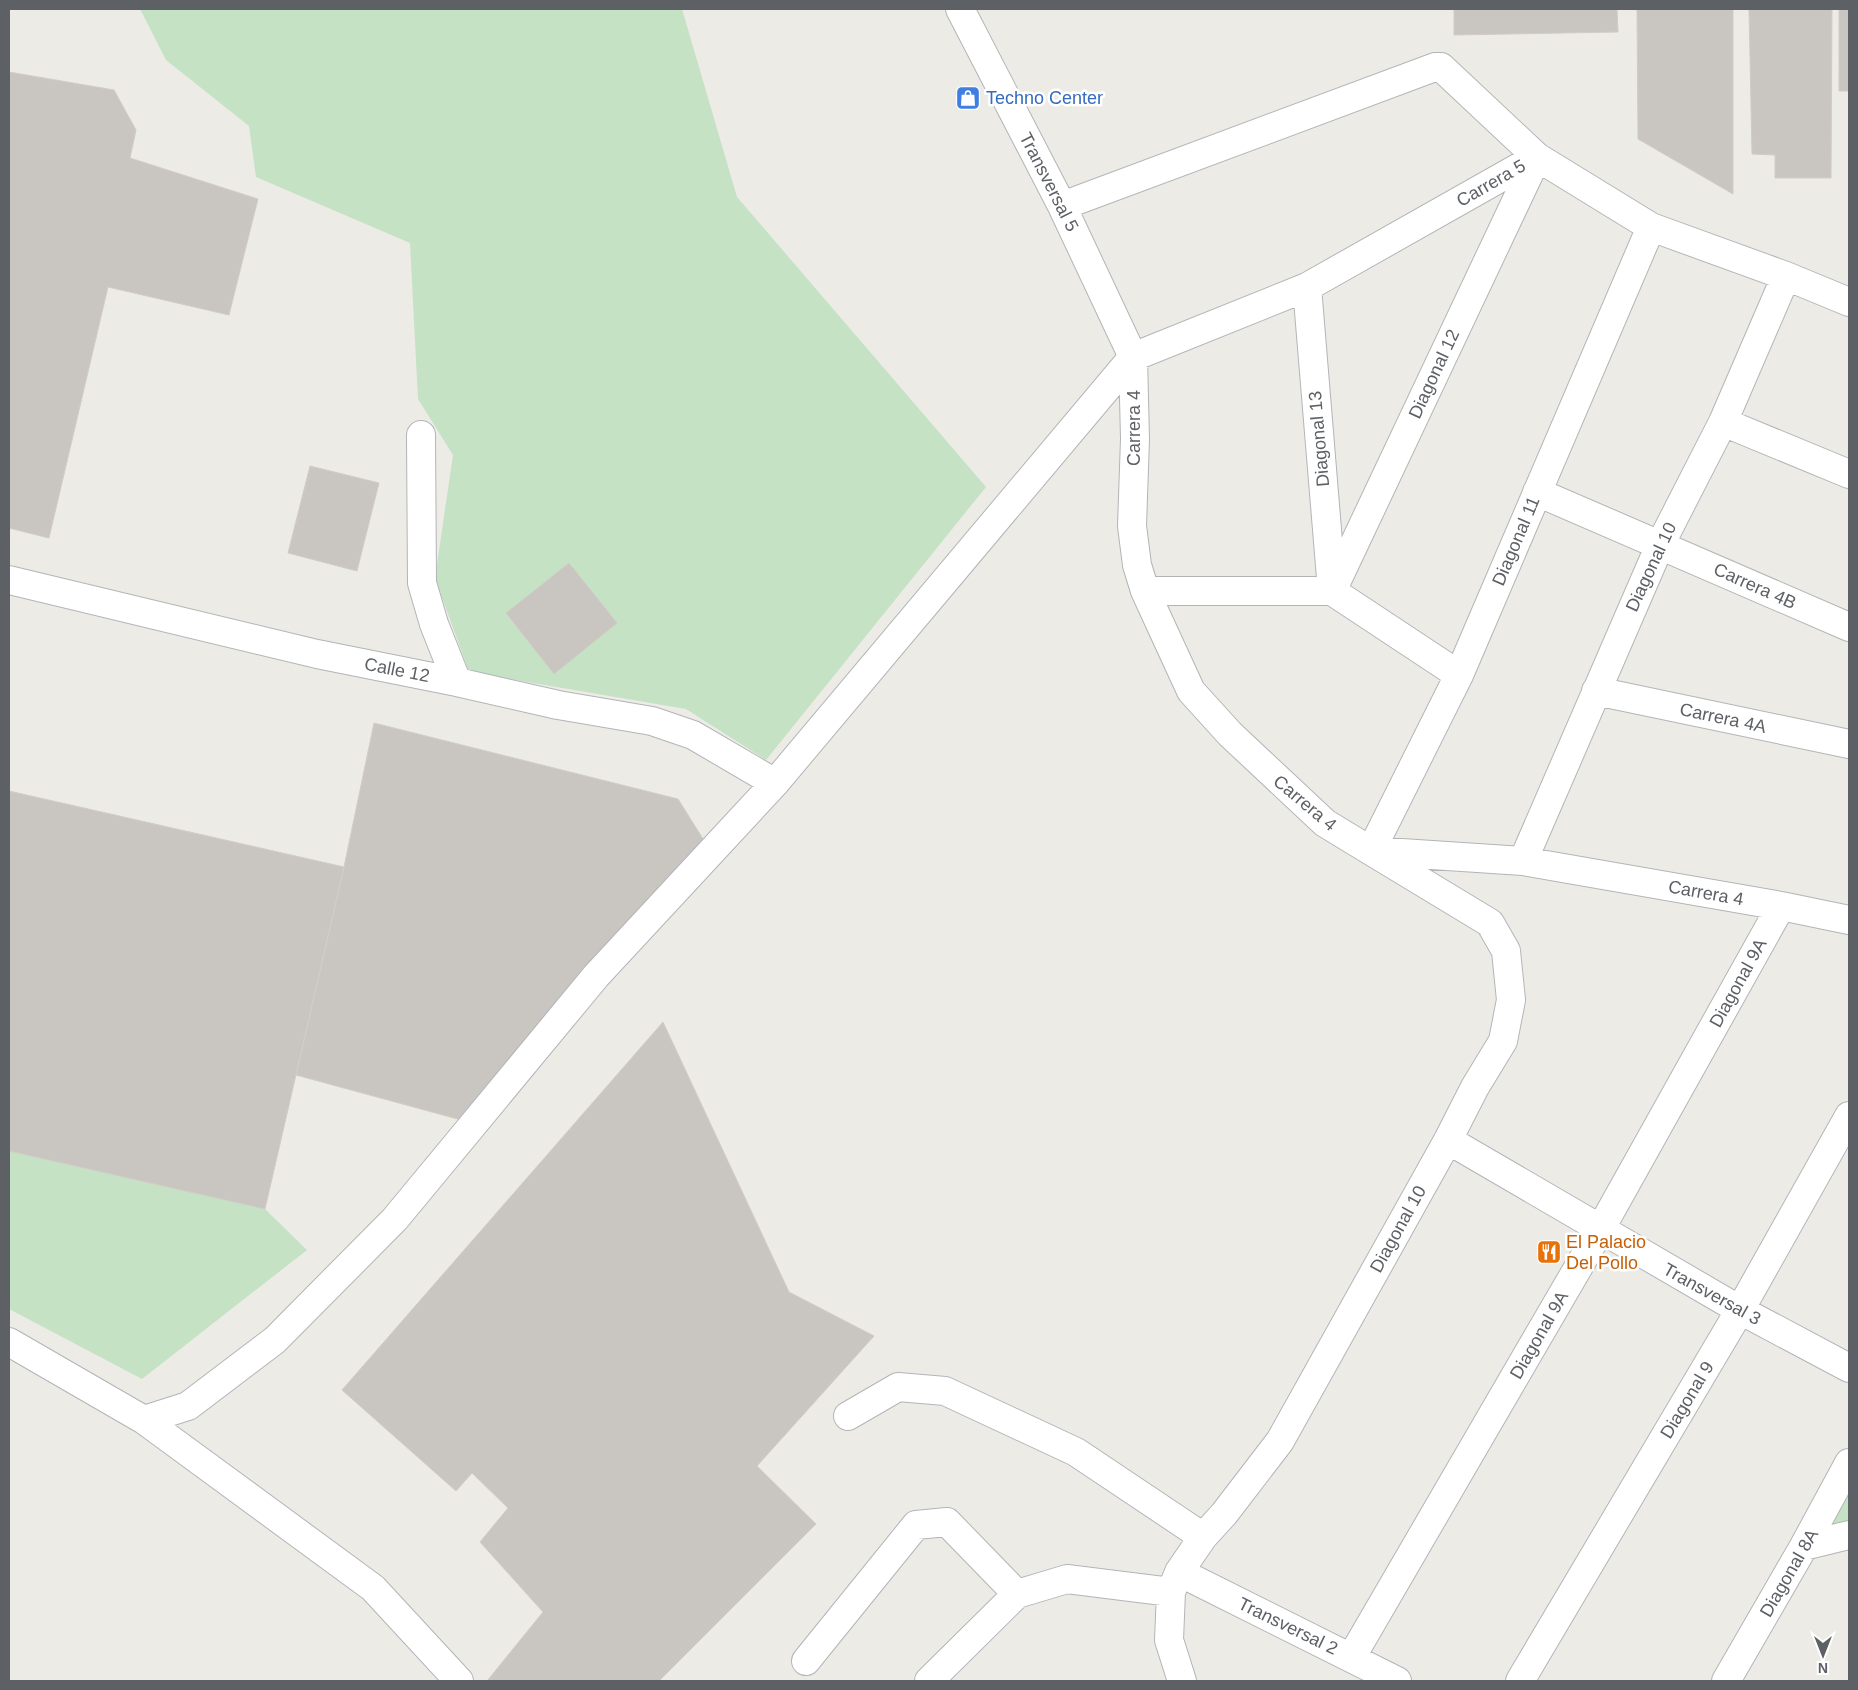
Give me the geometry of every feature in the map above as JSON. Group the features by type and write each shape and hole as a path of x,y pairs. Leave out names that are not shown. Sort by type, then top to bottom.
{"street":[{"name":"Transversal 5","path":"960,9 1062,206 1134,357"},
{"path":"1062,206 1435,67 1441,67 1537,157"},
{"name":"Carrera 5","path":"1134,357 1307,287 1537,157 1651,227 1786,276 1849,302"},
{"name":"Diagonal 12","path":"1332,591 1537,157"},
{"name":"Diagonal 11","path":"1372,851 1459,675 1651,227"},
{"name":"Diagonal 10","path":"1523,861 1660,545 1723,422 1786,276"},
{"name":"Diagonal 13","path":"1307,287 1332,591"},
{"path":"144,1420 188,1406 276,1340 395,1219 596,976 775,783 1134,357"},
{"name":"Carrera 4","path":"1134,357 1135,439 1132,526 1137,565 1145,590 1191,691 1230,734 1325,823 1372,851 1523,861 1781,906 1849,920"},
{"path":"1723,422 1849,474"},
{"path":"421,434 422,583 434,624 457,682"},
{"name":"Carrera 4B","path":"1537,492 1849,627"},
{"name":"Calle 12","path":"9,580 317,654 457,682 558,705 652,721 693,735 775,783"},
{"path":"1145,590 1332,591 1459,675"},
{"name":"Carrera 4A","path":"1596,691 1849,744"},
{"name":"Diagonal 10","path":"1175,1582 1203,1537 1224,1514 1280,1440 1502,1041 1511,1000 1506,951 1490,922 1372,851"},
{"name":"Diagonal 9A","path":"1351,1658 1600,1230 1781,906"},
{"name":"Diagonal 9","path":"1520,1681 1740,1310 1849,1116"},
{"name":"Transversal 3","path":"1448,1140 1740,1310 1849,1368"},
{"path":"9,1342 144,1420 374,1588 459,1681"},
{"path":"848,1416 898,1387 945,1391 1076,1452 1203,1537"},
{"name":"Diagonal 8A","path":"1726,1681 1804,1546 1849,1463"},
{"path":"806,1661 916,1525 947,1522 1017,1594 929,1681"},
{"path":"1804,1546 1849,1535"},
{"name":"Transversal 2","path":"1017,1594 1067,1580 1175,1582 1351,1658 1397,1681"},
{"path":"1175,1582 1170,1640 1182,1681"}],"green space":[{"path":"140,9 682,9 737,197 986,487 766,760 686,709 469,672 435,578 453,455 418,399 410,243 256,177 249,126 166,60"},
{"path":"9,1151 265,1209 307,1250 142,1379 9,1309"},
{"path":"1849,1463 1849,1535 1804,1546"}],"building":[{"path":"1454,9 1617,9 1618,32 1454,35"},
{"path":"1637,9 1733,9 1733,194 1638,139"},
{"path":"1749,9 1832,9 1831,178 1775,178 1775,155 1752,154"},
{"path":"1839,9 1849,9 1849,91 1839,91"},
{"path":"9,72 114,90 136,130 130,158 258,199 229,315 108,287 49,538 9,528"},
{"path":"310,466 379,483 357,571 288,553"},
{"path":"569,563 617,623 554,674 506,613"},
{"path":"374,723 678,799 705,842 465,1121 296,1075 344,867"},
{"path":"9,791 344,867 265,1209 9,1151"},
{"path":"663,1022 789,1292 874,1336 757,1466 816,1524 659,1681 487,1681 543,1612 480,1542 508,1508 472,1473 456,1491 342,1390"}],"place":[{"name":"Techno Center","path":"968,98"},
{"name":"El Palacio Del Pollo","path":"1549,1252"}]}
